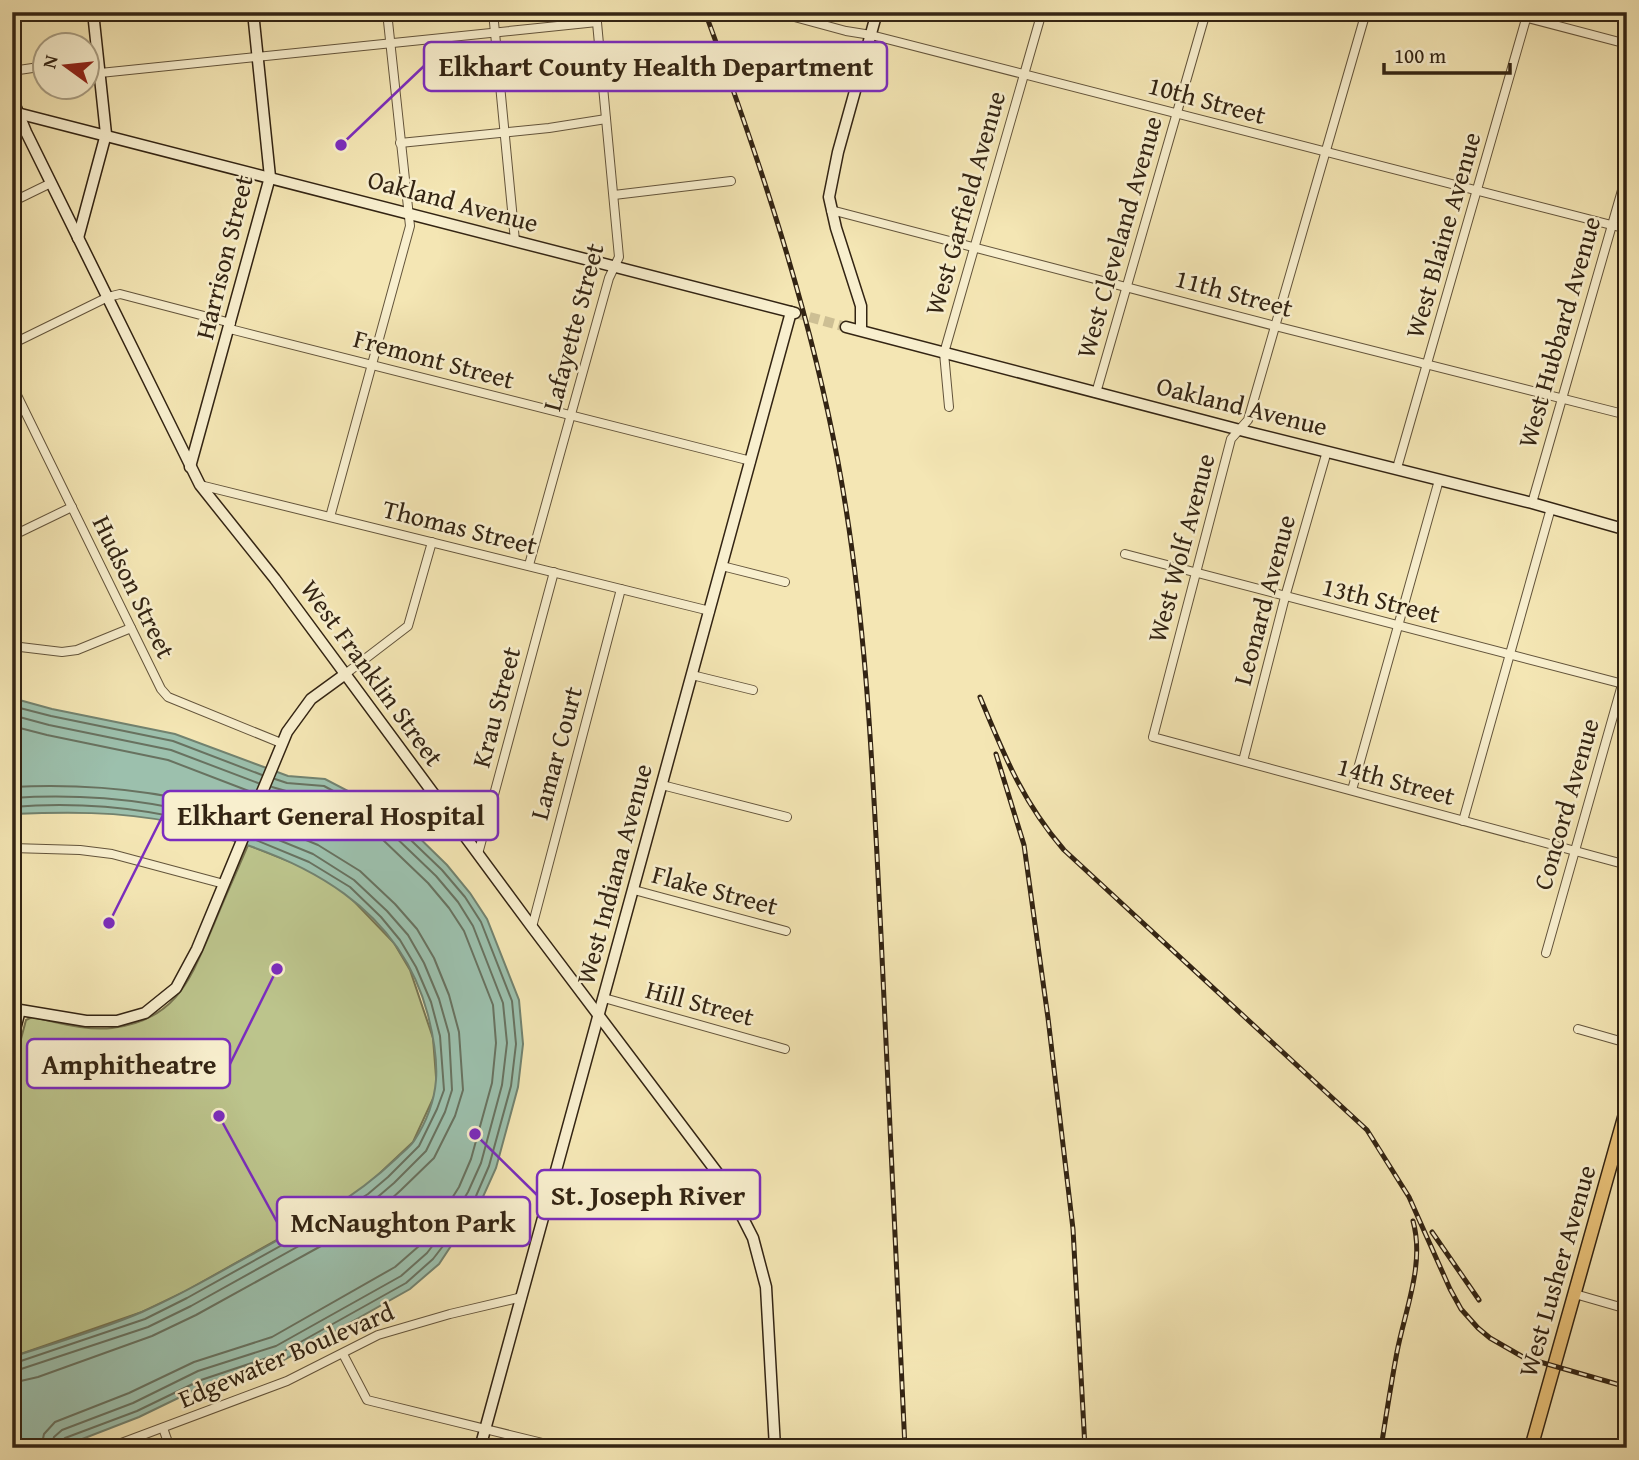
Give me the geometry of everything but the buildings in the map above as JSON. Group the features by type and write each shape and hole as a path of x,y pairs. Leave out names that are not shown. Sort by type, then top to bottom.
{"main road":[{"name":"West Lusher Avenue","path":"1531,1448 1627,1107"}],"street":[{"path":"93,12 94,32"},
{"name":"Harrison Street","path":"190,467 270,177 253,12"},
{"path":"330,517 410,226 387,12"},
{"path":"493,12 515,241"},
{"name":"Lafayette Street","path":"529,565 609,278 620,251 596,12"},
{"name":"10th Street","path":"776,12 1024,73 1627,229"},
{"path":"861,330 861,306 829,197 831,180 877,12"},
{"name":"West Garfield Avenue","path":"949,407 944,353 1042,12"},
{"name":"West Cleveland Avenue","path":"1096,393 1206,12"},
{"name":"West Wolf Avenue","path":"1153,737 1231,439 1248,421 1366,12"},
{"path":"1505,12 1527,15 1627,44"},
{"name":"West Blaine Avenue","path":"1397,468 1527,15"},
{"path":"102,65 257,58 597,22"},
{"path":"12,71 32,68"},
{"name":"West Franklin Street","path":"12,98 200,485 275,579 344,676 725,1183 752,1238 766,1287 775,1448"},
{"path":"78,238 106,134 101,102"},
{"name":"Oakland Avenue","path":"17,113 793,313"},
{"path":"400,143 506,133 606,119"},
{"name":"West Hubbard Avenue","path":"1532,503 1627,173"},
{"path":"614,195 731,181"},
{"path":"12,202 51,183"},
{"name":"11th Street","path":"831,210 1627,415"},
{"name":"Fremont Street","path":"12,344 120,294 570,417 751,461"},
{"name":"West Indiana Avenue","path":"480,1448 793,313"},
{"name":"Oakland Avenue","path":"846,327 1532,503 1627,530"},
{"name":"Hudson Street","path":"12,384 161,689 168,697 279,748"},
{"name":"Leonard Avenue","path":"1242,761 1327,451"},
{"path":"1352,790 1439,480"},
{"name":"Thomas Street","path":"200,485 710,611"},
{"path":"12,536 72,507"},
{"path":"1463,821 1551,508"},
{"path":"12,1041 20,1010 101,1023 129,1018 158,1004 182,980 279,748 302,708 408,626 432,542"},
{"name":"13th Street","path":"1125,554 1625,684"},
{"path":"722,566 785,582"},
{"name":"Krau Street","path":"478,854 554,572"},
{"name":"Lamar Court","path":"532,927 621,589"},
{"path":"12,646 62,652 78,650 131,628"},
{"name":"Concord Avenue","path":"1546,953 1625,684 1627,667"},
{"path":"692,675 752,690"},
{"name":"14th Street","path":"1153,737 1627,865"},
{"path":"662,785 787,817"},
{"path":"12,848 112,853 224,884"},
{"name":"Flake Street","path":"634,890 786,931"},
{"name":"Hill Street","path":"604,999 785,1049"},
{"path":"1578,1029 1627,1043"},
{"path":"1575,1294 1627,1309"},
{"name":"Edgewater Boulevard","path":"108,1448 287,1381 379,1335 522,1297"},
{"path":"343,1353 368,1400 563,1448"},
{"path":"163,1429 170,1448"}],"green space":[{"path":"248,845 306,868 346,893 394,943 410,970 433,1038 437,1090 413,1142 364,1188 184,1292 142,1312 12,1357 12,1073 26,1020 32,1017 102,1029 134,1023 153,1016 167,1006 179,993 198,961"}],"water":[{"path":"12,698 52,709 175,734 288,776 325,779 398,817 447,865 487,919 519,1000 523,1044 518,1087 496,1168 482,1199 439,1264 410,1289 282,1361 203,1386 139,1417 59,1448 12,1448 12,1357 110,1325 194,1287 275,1242 363,1187 414,1141 423,1125 434,1095 435,1049 428,1015 415,978 396,945 372,917 313,874 244,844 151,818 112,814 12,814"}],"tunnel":[{"path":"795,313 846,327"}],"railway":[{"path":"705,12 763,178 797,290 826,404 848,521 872,757 905,1448"},
{"path":"980,697 1025,795 1064,850 1367,1130 1409,1197 1461,1309 1478,1328 1523,1357 1627,1387"},
{"path":"996,754 1024,845 1048,1018 1073,1229 1085,1448"},
{"path":"1381,1448 1397,1352 1413,1287 1417,1254 1413,1221"},
{"path":"1432,1232 1479,1300"}],"place":[{"name":"Elkhart County Health Department","path":"341,145"},
{"name":"Elkhart General Hospital","path":"109,923"},
{"name":"Amphitheatre","path":"277,969"},
{"name":"McNaughton Park","path":"219,1116"},
{"name":"St. Joseph River","path":"475,1134"}]}
